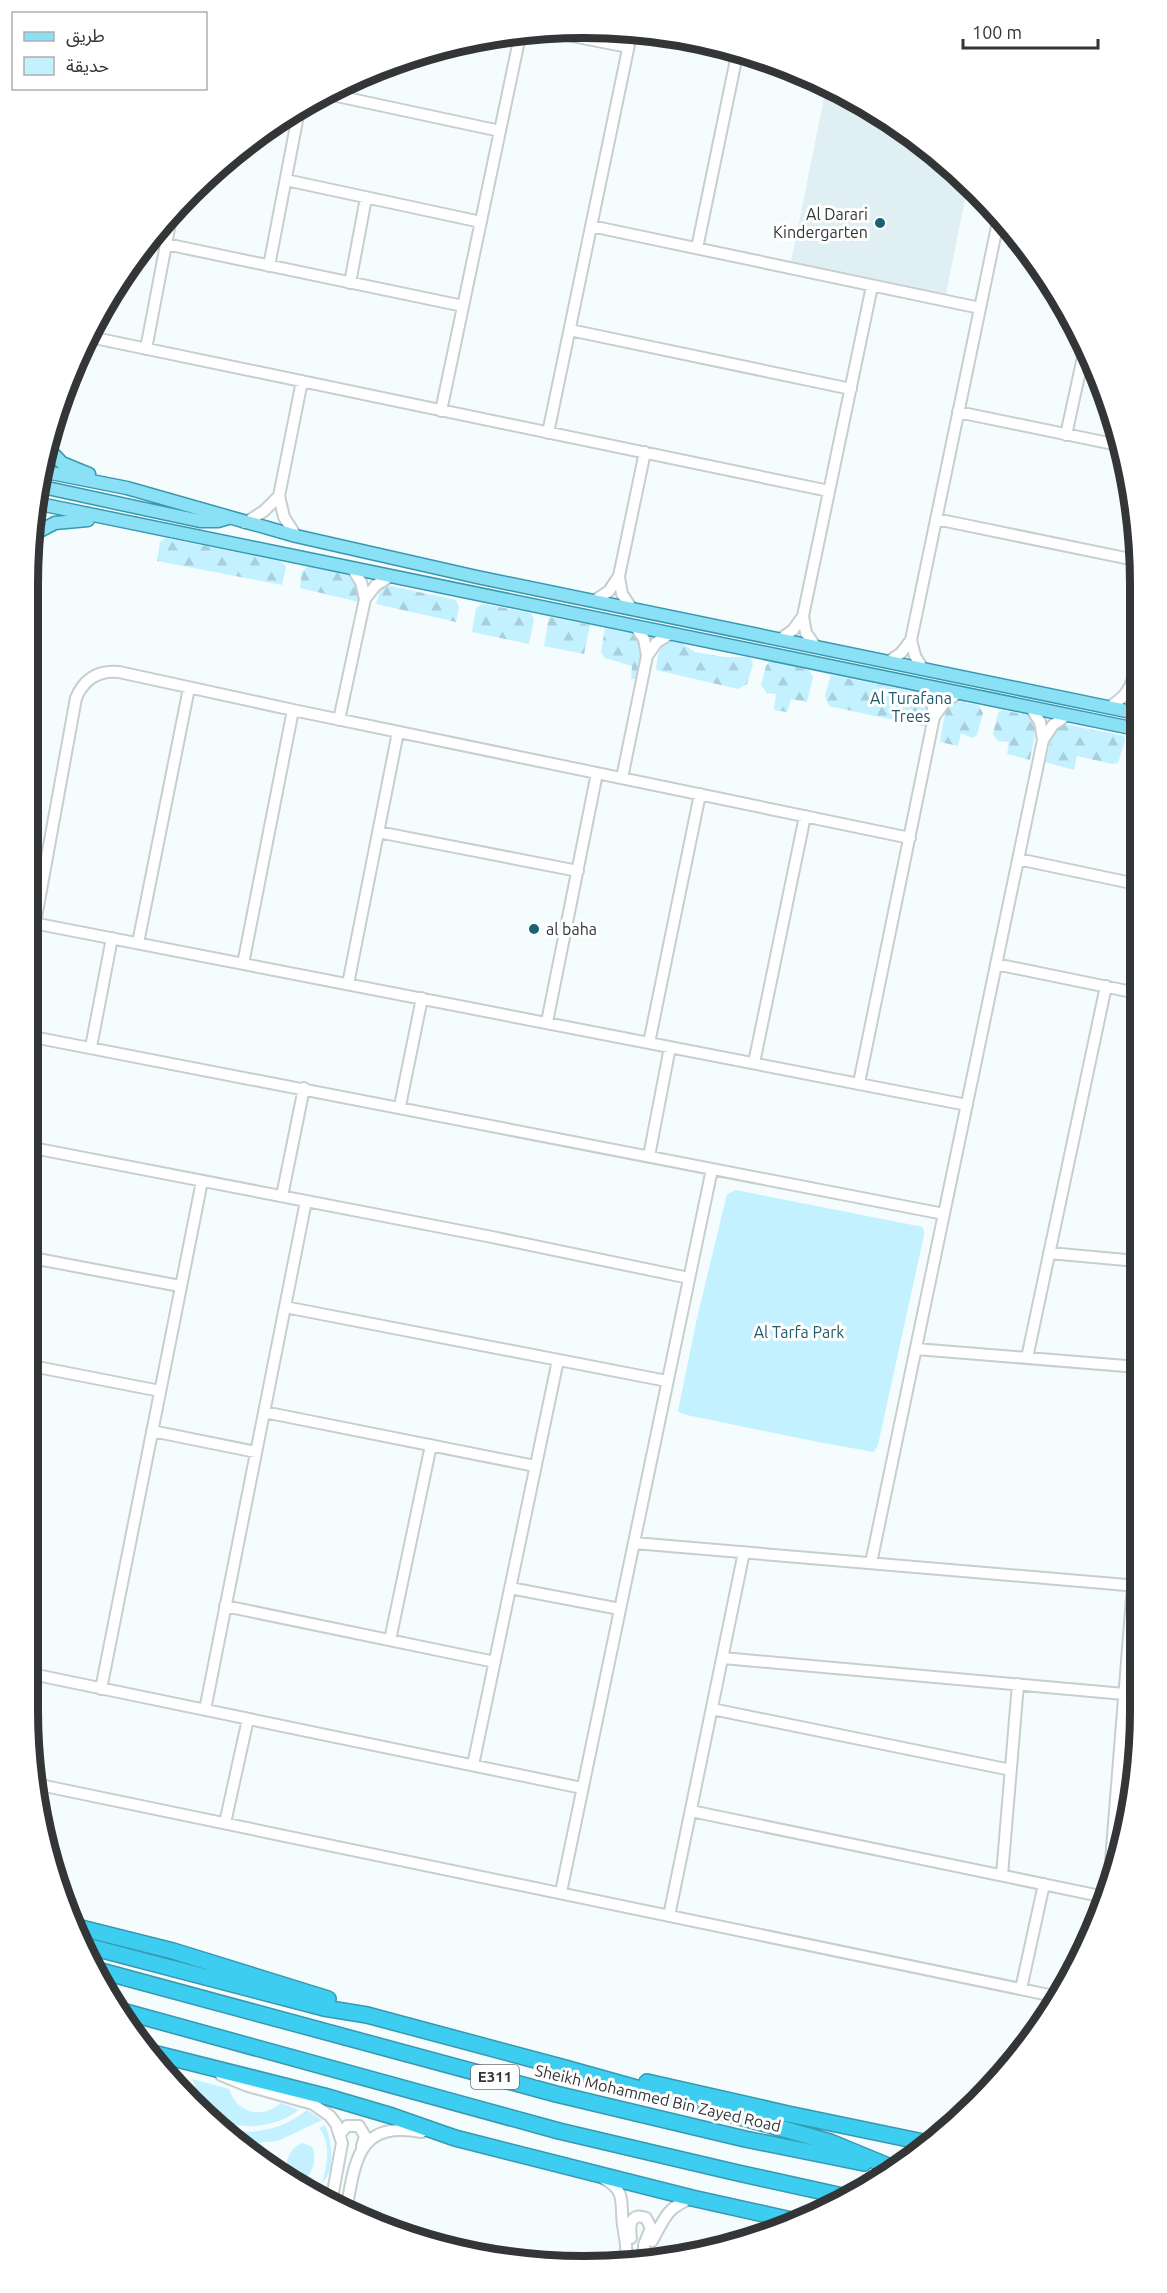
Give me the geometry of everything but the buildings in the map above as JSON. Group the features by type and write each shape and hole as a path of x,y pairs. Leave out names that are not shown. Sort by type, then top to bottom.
{"highway":[{"path":"84,1929 185,1955 340,2003 367,2015"},
{"path":"92,1947 324,2008 367,2015 565,2068 730,2116 830,2142 884,2165"},
{"name":"Sheikh Mohammed Bin Zayed Road","path":"106,1972 556,2094 746,2139 882,2166"},
{"name":"E311","path":"131,2015 559,2131 834,2194"},
{"path":"161,2055 380,2113 455,2138 692,2198 782,2218"},
{"path":"565,2068 619,2075 918,2141"}],"main road":[{"path":"53,456 74,469 100,476 127,488"},
{"path":"49,473 127,488 296,536 588,600 1130,712"},
{"path":"46,488 200,520 218,521 229,518"},
{"path":"43,505 1130,728"},
{"path":"41,529 66,520 110,519"},
{"path":"518,602 527,595 568,602 588,600"}],"street":[{"path":"583,38 628,47"},
{"path":"548,433 630,40"},
{"path":"441,411 519,41"},
{"path":"697,249 736,59"},
{"path":"338,96 500,131"},
{"path":"269,266 297,119"},
{"path":"286,180 481,222"},
{"path":"350,283 366,198"},
{"path":"591,226 980,308"},
{"path":"923,669 915,656 911,640 997,227"},
{"path":"146,349 169,228"},
{"path":"166,244 463,306"},
{"path":"779,640 793,630 803,616 872,286"},
{"path":"570,330 851,389"},
{"path":"96,338 829,491"},
{"path":"1066,435 1081,361"},
{"path":"296,536 284,517 279,496 302,381"},
{"path":"958,412 1111,444"},
{"path":"632,609 622,594 619,576 645,452"},
{"path":"245,523 264,512 279,496"},
{"path":"936,519 1129,559"},
{"path":"339,720 365,599 361,582 352,568"},
{"path":"365,599 376,585 391,576"},
{"path":"588,600 609,591 619,576"},
{"path":"803,616 807,633 816,647"},
{"path":"622,778 646,656 644,639 635,626"},
{"path":"646,656 657,642 672,633"},
{"path":"888,662 901,653 911,640"},
{"path":"38,888 79,692 87,679 107,671 910,838"},
{"path":"859,1083 934,717 932,700 924,686"},
{"path":"138,943 189,688"},
{"path":"1109,707 1122,698 1130,688"},
{"path":"934,717 944,703 958,693"},
{"path":"871,1563 1043,740 1040,722 1031,708"},
{"path":"243,964 293,710"},
{"path":"1043,740 1053,725 1067,715"},
{"path":"348,984 398,732"},
{"path":"547,1022 597,773"},
{"path":"649,1042 700,794"},
{"path":"754,1063 805,816"},
{"path":"378,832 578,871"},
{"path":"1018,860 1130,883"},
{"path":"38,924 967,1105"},
{"path":"91,1047 112,938"},
{"path":"996,964 1130,991"},
{"path":"1027,1358 1106,986"},
{"path":"400,1107 422,998"},
{"path":"38,1038 944,1214"},
{"path":"648,1156 670,1047"},
{"path":"282,1196 304,1088"},
{"path":"38,1149 492,1237 689,1278"},
{"path":"561,1892 712,1169"},
{"path":"102,1689 202,1181"},
{"path":"205,1710 306,1201"},
{"path":"1049,1253 1130,1260"},
{"path":"38,1259 180,1286"},
{"path":"285,1307 667,1381"},
{"path":"916,1349 1130,1366"},
{"path":"473,1765 558,1360"},
{"path":"38,1367 160,1391"},
{"path":"264,1412 535,1466"},
{"path":"152,1431 256,1452"},
{"path":"390,1640 431,1445"},
{"path":"634,1543 1130,1585"},
{"path":"669,1916 744,1552"},
{"path":"510,1588 620,1609"},
{"path":"225,1606 495,1662"},
{"path":"1112,1846 1130,1640"},
{"path":"723,1658 1124,1694"},
{"path":"38,1675 582,1788"},
{"path":"1002,1875 1018,1684"},
{"path":"712,1709 1011,1770"},
{"path":"225,1823 248,1719"},
{"path":"43,1786 1048,1995"},
{"path":"691,1811 1097,1895"},
{"path":"1021,1989 1044,1884"},
{"path":"211,2068 238,2083 313,2104 330,2116 340,2134 340,2160 333,2194"},
{"path":"340,2134 347,2126 359,2126 365,2136 354,2166 347,2201"},
{"path":"362,2146 377,2136 395,2130 407,2129 455,2138"},
{"path":"593,2173 613,2184 621,2196 626,2253"},
{"path":"645,2252 668,2212 692,2198"},
{"path":"627,2253 631,2241 630,2222 639,2217 646,2218 650,2224 643,2252"}],"shaded area":[{"name":"Al Darari Kindergarten","path":"825,94 887,130 916,150 966,193 946,294 791,262"}],"green space":[{"path":"166,538 280,561 286,567 282,585 157,561 160,542"},
{"path":"309,566 343,573 350,571 363,593 359,602 300,588 302,571"},
{"path":"386,585 456,600 459,607 456,622 376,604 380,591"},
{"path":"483,604 531,613 534,620 529,644 472,632 476,608"},
{"path":"549,617 590,625 584,654 544,646"},
{"path":"605,628 625,632 627,629 634,629 643,646 637,679 631,679 632,666 605,658 601,652"},
{"path":"674,638 695,652 724,657 750,657 753,664 747,684 738,689 656,670 658,655 662,647"},
{"path":"770,661 809,670 813,677 807,702 791,699 787,712 774,710 776,694 767,693 761,685 766,666"},
{"name":"Al Turafana Trees","path":"831,675 911,691 918,689 928,702 926,727 829,706 825,696"},
{"name":"Al Turafana Trees","path":"963,698 966,703 978,705 983,713 977,735 972,738 961,733 958,746 940,742 943,721 948,709 951,704"},
{"name":"Al Turafana Trees","path":"1002,710 1021,714 1025,711 1030,716 1035,734 1030,760 1007,754 1009,742 998,741 993,734 998,713"},
{"path":"1064,724 1124,736 1125,741 1118,763 1112,764 1077,756 1074,770 1045,762 1053,733"},
{"name":"Al Tarfa Park","path":"736,1190 923,1227 924,1235 878,1445 874,1452 682,1414 678,1411 697,1318 727,1194"},
{"path":"192,2079 229,2089 238,2104 250,2111 266,2111 281,2103 299,2110 275,2122 248,2126 224,2121 200,2099"},
{"path":"307,2110 322,2120 278,2141 251,2143 236,2130 249,2132 270,2129"},
{"path":"325,2125 331,2163 322,2183 327,2161 327,2148 319,2128"},
{"path":"303,2143 312,2147 314,2152 311,2172 305,2179 287,2167 290,2153"}],"place":[{"name":"Al Darari Kindergarten","path":"880,223"},
{"name":"al baha","path":"534,929"}]}
